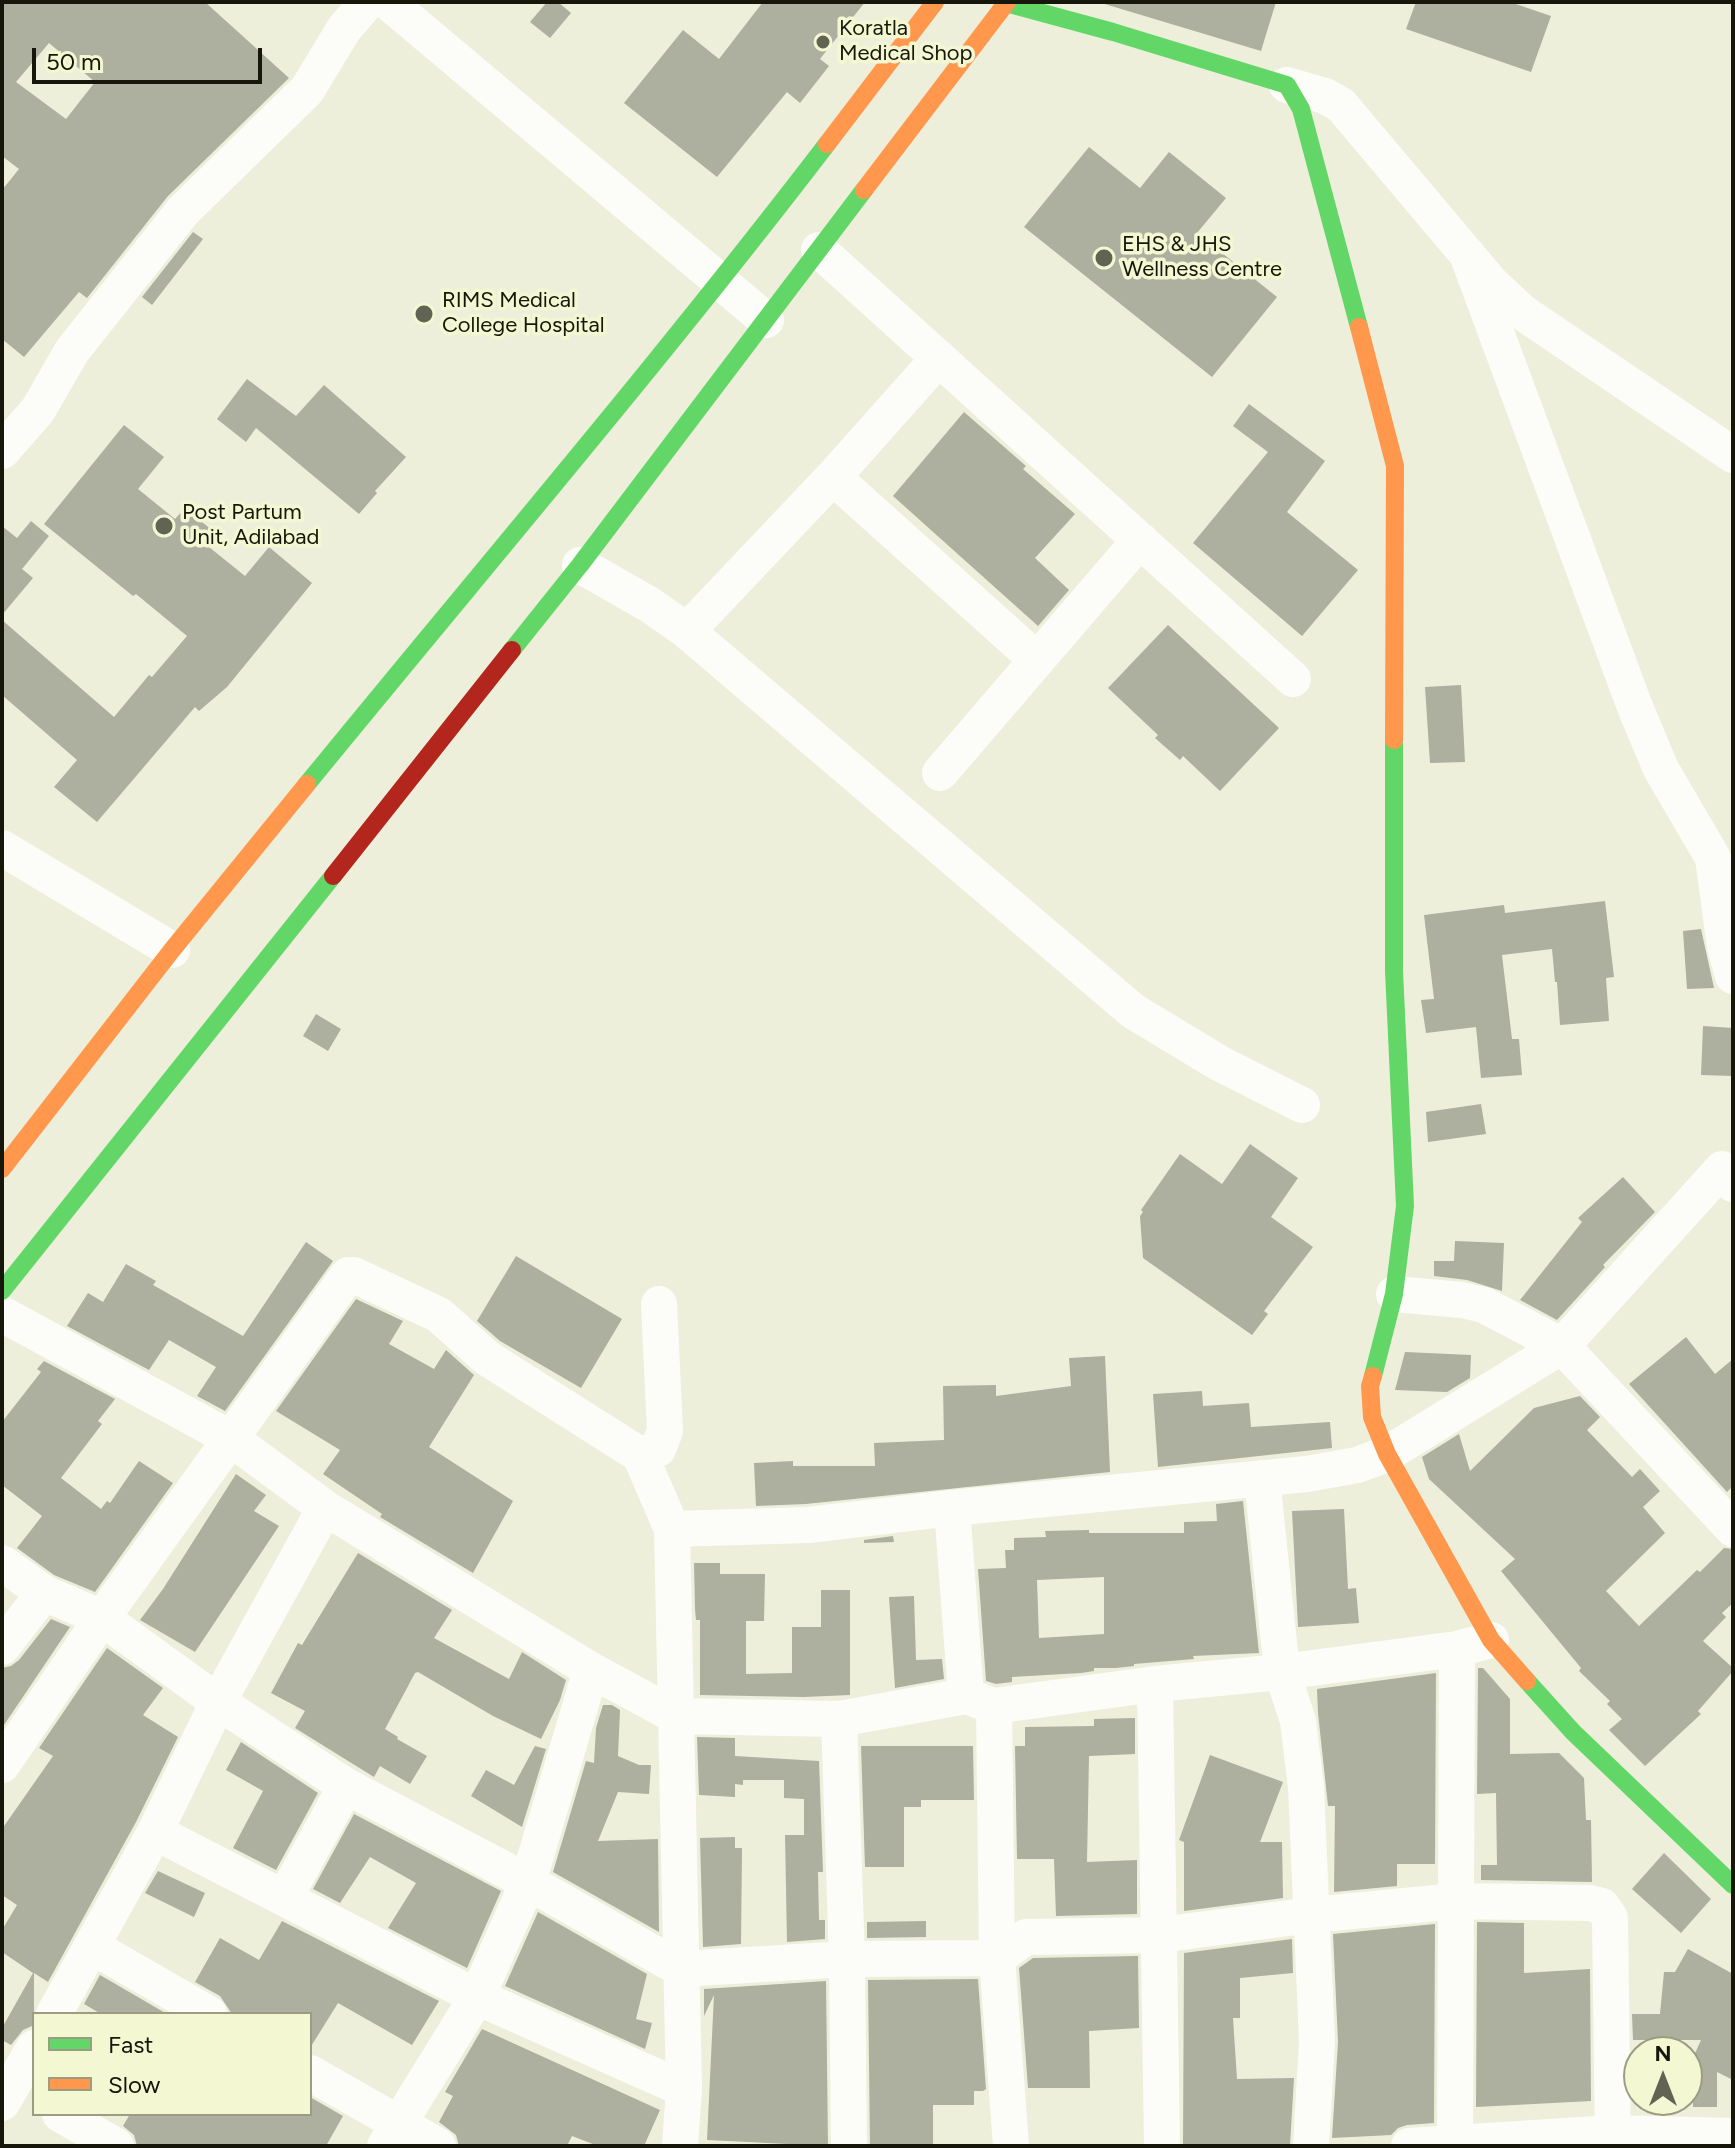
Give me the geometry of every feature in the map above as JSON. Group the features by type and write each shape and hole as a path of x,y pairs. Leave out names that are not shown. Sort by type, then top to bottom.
{"main road":[{"path":"2,1291 580,565 1007,2 1287,85 1301,109 1395,466 1394,971 1405,1206 1394,1294 1370,1386 1372,1417 1387,1454 1491,1640 1573,1732 1733,1885"},
{"path":"2,1169 172,950 518,525 721,282 921,8"}],"street":[{"path":"2,451 38,410 72,351 183,211 307,90 344,29 367,2"},
{"path":"388,2 766,320"},
{"path":"1287,85 1325,96 1341,105 1492,284 1522,312 1733,455"},
{"path":"819,250 1293,679"},
{"path":"1467,254 1635,707 1661,769 1723,863 1725,947 1733,976"},
{"path":"687,631 833,477 939,358"},
{"path":"833,477 1037,660"},
{"path":"940,773 1140,540"},
{"path":"580,565 650,605 687,631 1133,1011 1219,1063 1302,1105"},
{"path":"2,848 172,950"},
{"path":"672,1529 808,1525 1307,1474 1357,1465 1387,1454 1562,1346 1722,1169 1730,1173"},
{"path":"2,1765 102,1618 346,1276 353,1274 439,1315 487,1358 640,1455 672,1529 684,2089 680,2146"},
{"path":"1394,1294 1484,1305 1562,1346 1733,1529"},
{"path":"640,1455 658,1449 665,1431 659,1304"},
{"path":"2,1314 230,1438 325,1508 591,1670 676,1716 839,1719 980,1701 1282,1672 1457,1649 1491,1640"},
{"path":"1262,1478 1282,1672 1298,1721 1306,1787 1317,2041 1311,2146"},
{"path":"55,2012 155,1832 218,1702 325,1508"},
{"path":"952,1508 980,1701 1011,2146"},
{"path":"2,1563 44,1593 102,1618 218,1702 346,1786 528,1882 681,1969 847,1959 997,1958 1026,1937 1160,1935 1311,1915 1457,1901 1590,1903 1602,1906 1610,1918 1612,2140"},
{"path":"2,1647 44,1593"},
{"path":"1455,2144 1457,1649"},
{"path":"392,2135 477,1997 528,1882 591,1670"},
{"path":"1155,1684 1162,2146"},
{"path":"839,1719 849,2146"},
{"path":"285,1897 346,1786"},
{"path":"155,1832 477,1997 684,2089"},
{"path":"93,1947 206,2012"},
{"path":"12,2093 32,2052"},
{"path":"312,2075 392,2135 438,2146"},
{"path":"64,2116 116,2146"},
{"path":"1409,2146 1733,2136"}],"building":[{"path":"2,2 205,2 289,78 168,196 87,298 79,292 24,357 2,339 2,190 19,169 2,156","holes":["49,43 95,82 66,119 16,82"]},
{"path":"547,2 558,2 571,13 550,38 530,22"},
{"path":"763,2 865,2 820,59 829,66 800,103 787,92 717,177 624,103 683,30 719,59"},
{"path":"1098,2 1276,2 1261,51"},
{"path":"1416,2 1510,2 1551,16 1531,72 1406,29"},
{"path":"1089,147 1140,188 1169,152 1226,198 1197,233 1277,297 1212,377 1024,227"},
{"path":"193,232 203,239 152,305 142,297"},
{"path":"247,379 296,416 324,385 406,457 359,514 256,428 246,442 217,419"},
{"path":"1249,404 1325,461 1287,512 1358,570 1302,636 1193,543 1268,452 1233,426"},
{"path":"964,412 1075,514 1035,558 1069,590 1038,626 893,496"},
{"path":"124,425 164,457 138,489 175,519 185,508 213,531 204,543 245,576 269,547 312,583 227,687 199,711 195,707 97,822 54,787 77,760 2,695 2,620 114,717 187,636 44,524"},
{"path":"31,521 49,536 22,569 33,578 2,615 2,526 17,538"},
{"path":"1168,625 1279,728 1220,791 1183,756 1180,760 1155,738 1158,735 1108,688"},
{"path":"1461,685 1465,762 1430,763 1425,687"},
{"path":"1605,901 1614,977 1606,978 1609,1021 1560,1025 1552,949 1502,955 1512,1039 1519,1039 1522,1075 1481,1078 1476,1027 1426,1033 1421,1000 1434,999 1424,915 1504,905 1505,913"},
{"path":"1701,929 1714,988 1687,989 1683,931"},
{"path":"316,1014 341,1029 328,1051 303,1036"},
{"path":"1703,1026 1733,1028 1733,1076 1701,1075"},
{"path":"1481,1104 1486,1134 1428,1142 1426,1112"},
{"path":"1250,1144 1298,1178 1271,1217 1313,1247 1264,1311 1268,1314 1252,1335 1143,1258 1140,1216 1141,1210 1180,1154 1222,1184"},
{"path":"1623,1177 1655,1212 1603,1265 1605,1267 1557,1320 1520,1300 1582,1222 1578,1218"},
{"path":"1455,1241 1504,1243 1502,1291 1467,1280 1434,1276 1434,1261 1454,1261"},
{"path":"306,1242 333,1261 225,1411 197,1396 216,1367 169,1340 149,1370 67,1326 88,1293 103,1302 126,1264 156,1281 153,1285 243,1336"},
{"path":"516,1256 622,1319 581,1388 500,1341 477,1321"},
{"path":"356,1299 403,1321 389,1344 434,1369 446,1350 474,1375 429,1447 513,1501 473,1573 380,1517 382,1514 323,1474 340,1450 276,1411"},
{"path":"1686,1337 1715,1374 1733,1359 1733,1486 1727,1492 1629,1384"},
{"path":"1405,1352 1471,1355 1470,1378 1447,1392 1395,1390"},
{"path":"1105,1356 1110,1472 806,1504 756,1506 754,1463 793,1461 793,1466 875,1466 874,1443 944,1440 943,1386 996,1385 996,1396 1071,1386 1069,1358"},
{"path":"44,1361 115,1399 98,1421 102,1424 61,1478 101,1509 107,1501 110,1503 139,1461 173,1483 95,1592 54,1575 17,1548 42,1516 2,1485 2,1422 41,1372 37,1369"},
{"path":"1202,1391 1203,1406 1249,1403 1251,1427 1330,1422 1332,1448 1158,1467 1153,1394"},
{"path":"1580,1396 1600,1417 1587,1430 1632,1477 1640,1469 1660,1491 1643,1507 1665,1533 1606,1591 1639,1626 1697,1570 1700,1572 1724,1548 1733,1549 1733,1603 1722,1613 1726,1617 1703,1641 1733,1671 1698,1711 1701,1714 1645,1766 1609,1730 1622,1719 1607,1704 1610,1701 1579,1671 1581,1668 1501,1571 1515,1559 1429,1479 1422,1457 1459,1434 1470,1471 1534,1408"},
{"path":"236,1474 266,1495 254,1511 279,1526 195,1652 140,1620"},
{"path":"1243,1501 1259,1653 1193,1656 1194,1659 1094,1668 1094,1671 1081,1673 1012,1677 1012,1682 996,1684 986,1681 978,1569 1006,1568 1005,1550 1014,1550 1014,1538 1046,1537 1045,1531 1184,1533 1184,1522 1217,1521 1216,1504","holes":["1104,1577 1104,1634 1039,1638 1037,1580"]},
{"path":"1344,1509 1348,1589 1356,1588 1359,1623 1298,1627 1292,1511"},
{"path":"893,1536 894,1542 864,1543 864,1540"},
{"path":"358,1553 452,1610 434,1638 509,1679 522,1652 566,1680 541,1739 493,1716 418,1672 385,1729 427,1756 410,1784 380,1766 374,1777 295,1728 305,1711 271,1693 298,1643 302,1645"},
{"path":"694,1563 720,1563 720,1574 765,1574 764,1621 746,1621 746,1674 792,1673 792,1627 821,1627 821,1590 850,1590 850,1695 700,1695 700,1620 696,1620"},
{"path":"914,1596 916,1660 942,1659 944,1679 895,1688 889,1597"},
{"path":"51,1619 70,1627 4,1725 2,1668 19,1660"},
{"path":"107,1648 163,1688 143,1715 178,1737 136,1822 48,1982 34,1973 32,2026 23,2030 11,2045 2,2040 2,2028 33,1973 2,1952 2,1930 17,1905 2,1895 2,1829 53,1756 39,1748"},
{"path":"1478,1668 1483,1668 1510,1699 1510,1754 1559,1753 1584,1778 1586,1820 1591,1820 1592,1882 1481,1880 1481,1865 1497,1865 1496,1793 1477,1794"},
{"path":"1436,1673 1435,1864 1397,1864 1397,1886 1334,1892 1335,1806 1328,1806 1317,1689"},
{"path":"603,1705 612,1705 620,1710 618,1756 639,1765 651,1765 649,1794 618,1792 598,1841 658,1839 659,1932 553,1872 586,1761 594,1763 596,1728"},
{"path":"1135,1718 1135,1754 1089,1756 1087,1862 1137,1860 1137,1914 1056,1916 1054,1859 1017,1859 1015,1746 1025,1746 1025,1727 1094,1726 1094,1719"},
{"path":"697,1737 735,1738 735,1756 819,1761 823,1872 818,1872 819,1920 825,1920 825,1939 787,1942 785,1835 804,1835 804,1799 784,1798 784,1780 743,1780 743,1785 735,1784 735,1797 699,1795"},
{"path":"241,1742 318,1793 276,1870 233,1848 263,1791 226,1770"},
{"path":"535,1746 546,1749 522,1827 471,1796 486,1770 514,1785"},
{"path":"861,1746 973,1746 974,1800 921,1800 921,1807 904,1807 904,1867 865,1867"},
{"path":"1210,1755 1283,1782 1260,1842 1282,1842 1283,1898 1184,1911 1184,1842 1179,1840"},
{"path":"354,1814 501,1891 467,1968 388,1928 416,1883 370,1857 340,1903 313,1889"},
{"path":"735,1837 735,1848 742,1848 741,1944 703,1947 700,1838"},
{"path":"1664,1853 1711,1899 1681,1933 1632,1889"},
{"path":"158,1871 205,1893 194,1917 145,1893"},
{"path":"538,1912 647,1974 636,2019 652,2023 645,2049 505,1986"},
{"path":"282,1921 439,2001 412,2045 338,2003 312,2045 312,2012 231,2012 220,1996 195,1982 220,1938 259,1960"},
{"path":"926,1921 926,1937 867,1938 867,1922"},
{"path":"1477,1922 1524,1923 1524,1973 1590,1969 1591,2101 1476,2107"},
{"path":"1435,1924 1434,2123 1407,2125 1391,2135 1332,2138 1338,2042 1333,1934"},
{"path":"1292,1939 1293,1973 1240,1978 1240,2018 1233,2018 1237,2079 1294,2078 1290,2145 1183,2146 1184,1953"},
{"path":"1688,1949 1733,1974 1733,2080 1717,2072 1717,2107 1703,2107 1703,2036 1633,2036 1632,2014 1660,2014 1664,1972 1675,1972"},
{"path":"1138,1956 1139,2028 1089,2031 1090,2088 1028,2088 1019,1968 1033,1958"},
{"path":"100,1975 164,2012 98,2012 84,2004"},
{"path":"978,1979 986,2089 974,2091 974,2105 933,2105 933,2146 870,2146 868,1980"},
{"path":"826,1981 828,2146 707,2140 714,1995 704,2016 704,1989"},
{"path":"482,2029 660,2110 644,2146 598,2146 572,2136 567,2146 459,2146 456,2135 439,2122 453,2096 445,2092"},
{"path":"312,2098 343,2116 326,2146 137,2146 134,2135 123,2126 129,2116 312,2116"}],"traffic: fast":[{"path":"1006,3 1287,85 1301,109 1359,327"},
{"path":"307,784 635,386 827,144"},
{"path":"512,650 864,190"},
{"path":"1373,1376 1394,1294 1405,1206 1394,971 1394,740"},
{"path":"2,1291 333,876"},
{"path":"1527,1681 1573,1732 1733,1885"}],"traffic: slow":[{"path":"827,144 935,2"},
{"path":"864,190 1007,2"},
{"path":"1359,327 1395,466 1394,740"},
{"path":"2,1169 172,950 307,784"},
{"path":"1373,1376 1370,1386 1372,1417 1387,1454 1491,1640 1527,1681"}],"traffic: jam":[{"path":"333,876 512,650"}],"place":[{"name":"Koratla Medical Shop","path":"823,42"},
{"name":"EHS & JHS Wellness Centre","path":"1104,258"},
{"name":"RIMS Medical College Hospital","path":"424,314"},
{"name":"Post Partum Unit, Adilabad","path":"164,526"}]}
